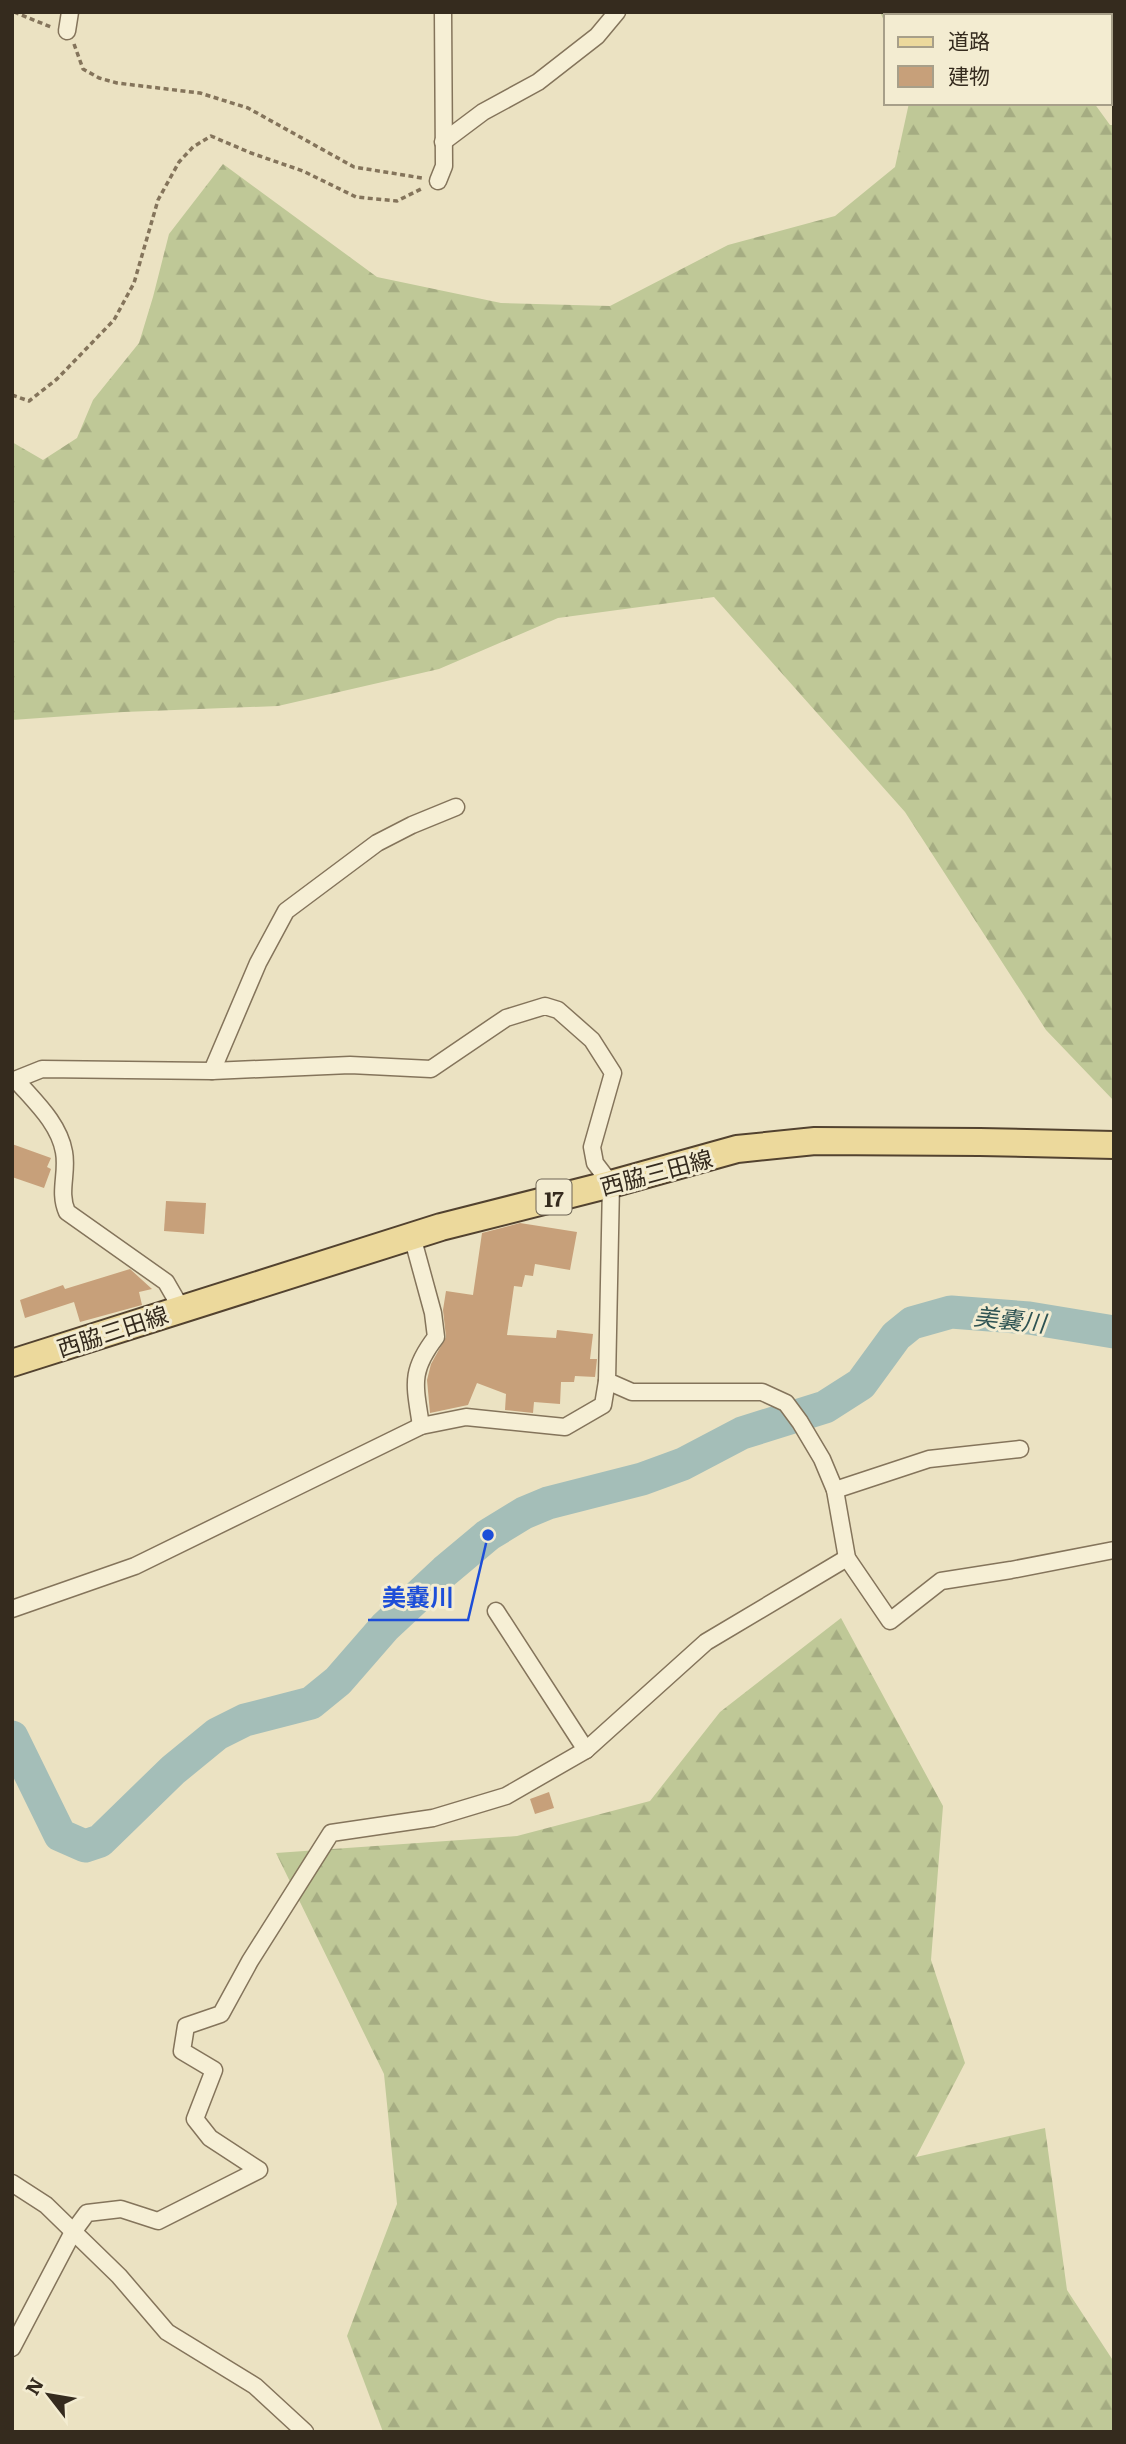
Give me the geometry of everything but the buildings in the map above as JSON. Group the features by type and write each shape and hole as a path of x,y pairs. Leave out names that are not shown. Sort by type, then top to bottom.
{"main road":[{"name":"西脇三田線","path":"12,1363 412,1236 737,1149 815,1141 1114,1145"}],"street":[{"path":"67,31 70,12"},
{"path":"438,181 444,166 443,12"},
{"path":"443,142 483,112 538,82 597,36 617,12"},
{"path":"212,1070 258,963 286,911 377,843 456,807"},
{"path":"12,1609 135,1566 421,1426 466,1417 565,1427 603,1405 607,1381 611,1184 595,1163 592,1147 613,1073 592,1040 558,1010 545,1006 506,1018 431,1069 350,1065 212,1070 42,1069 14,1081 55,1125 65,1153 62,1201 67,1212 166,1282 181,1308"},
{"path":"412,1236 433,1312 436,1337 426,1350 414,1379 421,1426"},
{"path":"607,1381 632,1392 762,1392 786,1403 822,1459 835,1490 847,1558 890,1621 941,1581 1114,1550"},
{"path":"835,1490 929,1459 1020,1449"},
{"path":"12,2348 73,2232 87,2213 121,2209 158,2221 259,2170 210,2138 195,2119 214,2070 182,2051 186,2026 220,2014 250,1961 331,1833 433,1818 506,1796 586,1750 706,1642 847,1558"},
{"path":"496,1611 586,1750"},
{"path":"12,2183 46,2205 119,2276 167,2332 255,2386 305,2432"}],"path":[{"path":"14,12 68,34 67,31 77,49 83,69 99,79 200,93 248,107 354,167 438,181"},
{"path":"12,396 29,401 57,379 114,320 134,284 158,200 179,162 192,146 211,136 303,171 356,197 397,201 438,181"}],"green space":[{"path":"880,12 1058,12 884,14 884,21"},
{"path":"909,105 1095,105 1110,125 1114,125 1114,1101 1046,1030 905,812 714,597 558,618 439,669 278,706 124,712 12,720 12,442 43,460 77,438 93,400 139,343 169,234 223,164 377,277 501,303 610,306 728,245 835,216 895,167"},
{"path":"841,1618 943,1806 931,1960 965,2063 916,2157 1045,2128 1067,2290 1114,2362 1114,2432 383,2432 347,2336 397,2204 384,2074 276,1853 517,1836 650,1801 720,1712"}],"waterway":[{"name":"美嚢川","path":"12,1737 60,1835 85,1846 100,1841 173,1770 217,1734 245,1720 311,1703 338,1681 385,1627 445,1571 488,1535 524,1513 548,1503 642,1479 683,1464 742,1433 825,1407 861,1384 896,1336 912,1323 951,1312 1029,1318 1114,1332"}],"place":[{"name":"美嚢川","path":"488,1535"}]}
